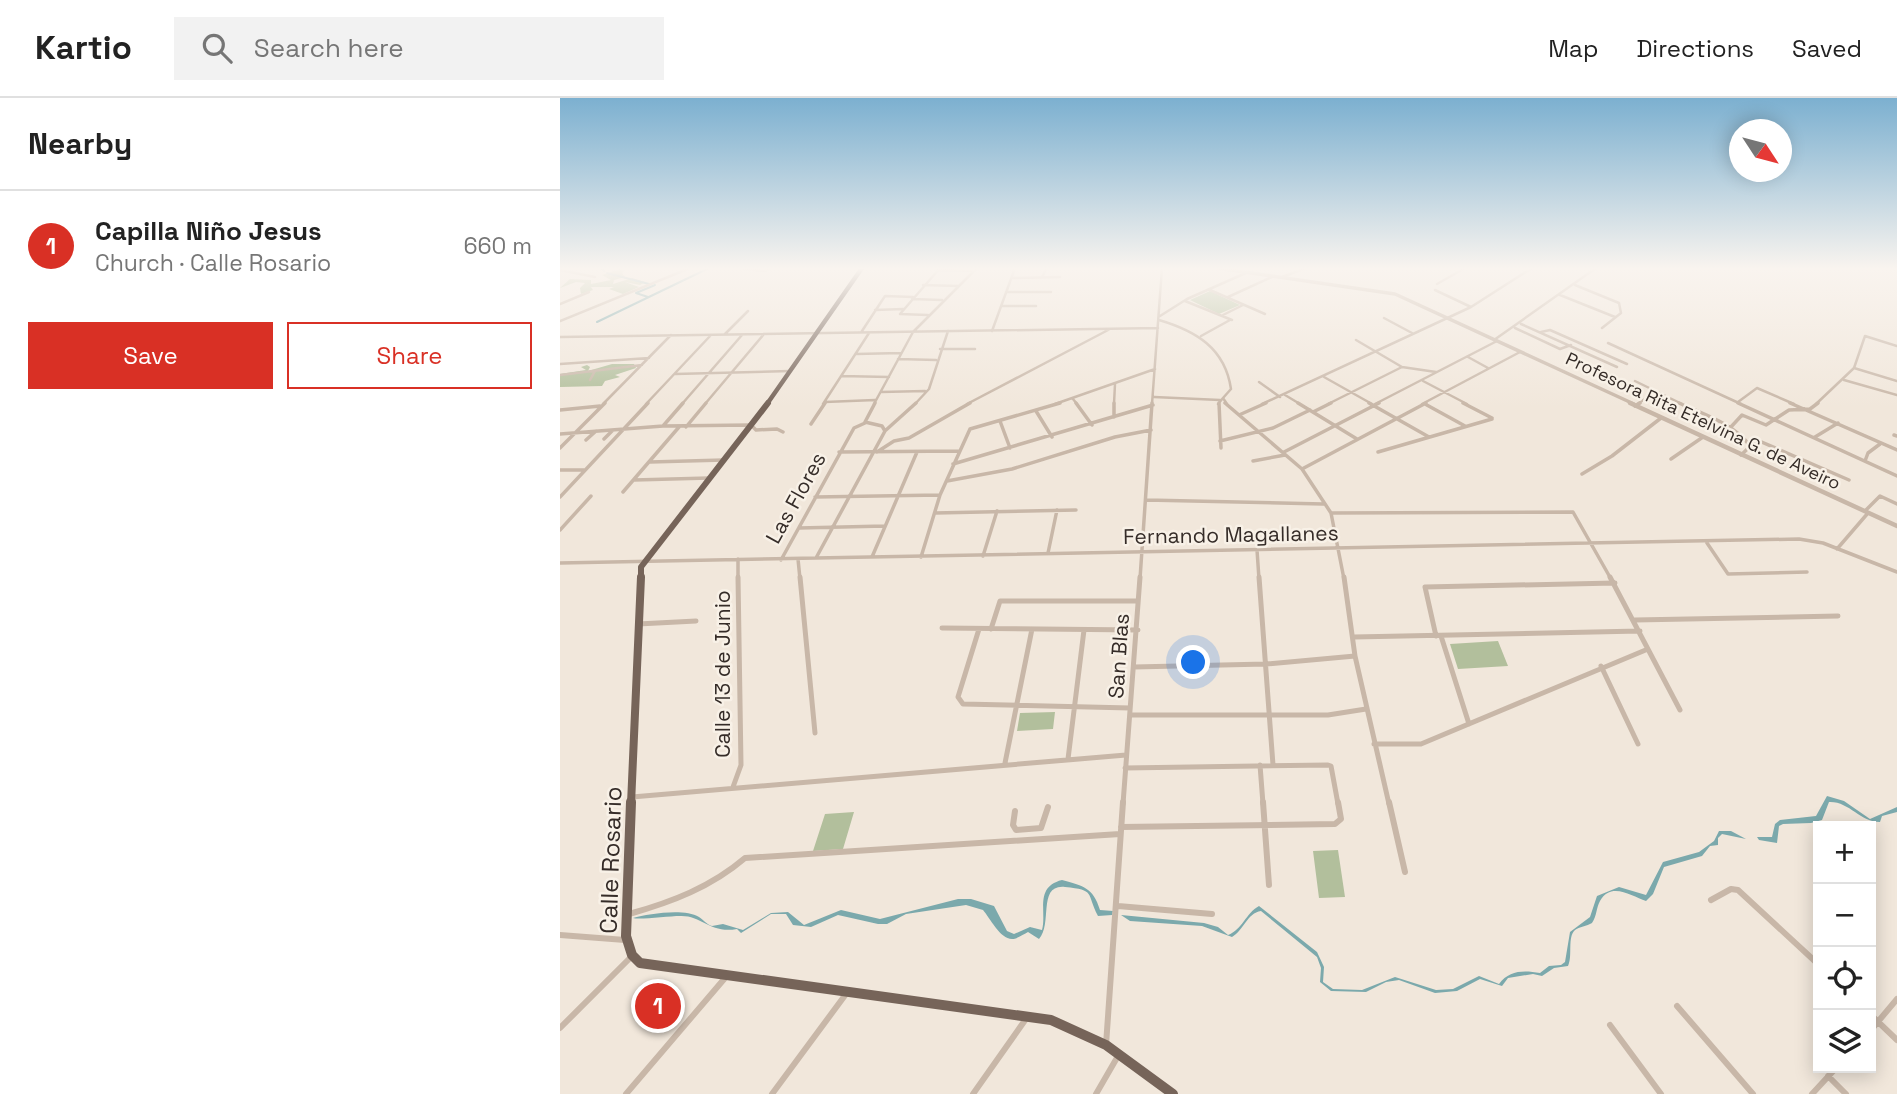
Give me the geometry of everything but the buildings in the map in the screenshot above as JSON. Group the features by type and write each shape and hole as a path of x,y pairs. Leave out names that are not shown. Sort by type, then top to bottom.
{"main road":[{"name":"Calle Rosario","path":"831,314 751,425 644,561 639,575 626,940 631,957 647,966 1028,1016 1065,1024 1106,1045 1173,1094"}],"street":[{"path":"725,334 745,314"},
{"path":"862,332 872,314"},
{"path":"913,314 928,315"},
{"path":"992,331 999,314"},
{"name":"San Blas","path":"1106,1045 1159,314"},
{"path":"1159,318 1164,314"},
{"name":"Profesora Rita Etelvina G. de Aveiro","path":"1440,314 1897,526"},
{"path":"1239,415 1455,314"},
{"path":"1253,461 1284,454 1467,357 1533,314"},
{"path":"1610,314 1616,317"},
{"path":"1602,328 1619,314"},
{"name":"Las Flores","path":"781,559 839,452 854,429 865,423 913,332 928,315"},
{"path":"1200,336 1231,320 1222,315"},
{"path":"1159,318 1200,336 1213,346 1229,371 1231,389 1218,408 1221,448"},
{"path":"1384,318 1413,334"},
{"path":"1520,324 1617,367"},
{"path":"874,452 894,441 909,438 924,427 1111,328"},
{"path":"560,337 1158,328"},
{"path":"1514,328 1560,349 1578,342"},
{"path":"1540,333 1550,330 1627,364"},
{"path":"815,559 885,431 899,421 926,391 948,331"},
{"path":"811,424 869,332"},
{"path":"663,426 743,334"},
{"path":"686,427 765,334"},
{"path":"561,447 671,335"},
{"path":"560,497 711,335"},
{"path":"1730,428 1742,415 1766,425 1789,410 1807,409 1844,380 1854,368 1865,336 1897,346"},
{"path":"1356,340 1402,367 1437,372"},
{"path":"1608,342 1897,476"},
{"path":"940,349 975,349"},
{"path":"1302,469 1520,352"},
{"path":"855,354 901,353"},
{"path":"1467,357 1489,368"},
{"path":"560,364 649,358"},
{"path":"898,359 936,360"},
{"path":"569,373 581,363"},
{"path":"560,375 642,365"},
{"path":"1220,441 1259,432 1311,411 1402,367"},
{"path":"1854,368 1897,381"},
{"path":"920,557 952,464 970,429 1073,399 1155,369"},
{"path":"590,380 596,370"},
{"path":"675,374 791,371"},
{"path":"841,376 888,377"},
{"path":"1324,377 1429,437"},
{"path":"1378,452 1492,418 1422,380"},
{"path":"1844,380 1897,395"},
{"path":"1635,381 1730,428 1744,436 1750,446"},
{"path":"1259,382 1357,439"},
{"path":"1114,417 1115,384"},
{"path":"1738,402 1758,388 1897,450"},
{"path":"880,392 926,391"},
{"path":"1635,406 1657,392"},
{"path":"1154,397 1222,399 1302,469 1331,513 1340,549 1355,656 1405,872"},
{"path":"1073,399 1092,425"},
{"path":"825,402 876,400"},
{"path":"1424,404 1465,426"},
{"path":"952,464 1153,405"},
{"path":"560,410 601,406"},
{"path":"1036,411 1052,436"},
{"path":"1582,474 1612,456 1661,418"},
{"path":"1000,421 1010,448"},
{"path":"865,423 882,426 885,431"},
{"path":"1815,438 1838,423"},
{"path":"560,434 663,426 751,425 756,430 770,428 783,432"},
{"path":"623,492 679,427"},
{"path":"586,440 597,430"},
{"path":"604,439 613,430"},
{"path":"946,481 1012,469 1115,437 1151,430"},
{"path":"1671,459 1703,437"},
{"path":"1741,454 1757,440 1849,480"},
{"path":"1865,461 1868,453 1881,443"},
{"path":"839,452 959,451"},
{"path":"871,557 917,452"},
{"path":"649,462 724,460"},
{"path":"560,470 585,471"},
{"path":"634,480 709,478"},
{"path":"815,497 940,495"},
{"path":"560,530 591,496"},
{"path":"1837,549 1880,496 1897,504"},
{"path":"1146,500 1324,503"},
{"path":"1048,553 1057,510"},
{"path":"935,513 1076,510"},
{"path":"984,555 997,511"},
{"path":"1331,513 1569,511 1579,518 1594,544 1680,710"},
{"path":"799,528 885,526"},
{"name":"Fernando Magallanes","path":"560,563 1707,543 1799,539 1837,549 1897,572"},
{"path":"1707,543 1728,574 1807,572"},
{"path":"1257,550 1273,765"},
{"name":"Calle 13 de Junio","path":"733,787 741,765 738,559"},
{"path":"798,559 815,733"},
{"path":"1469,724 1438,636 1425,587 1615,583"},
{"path":"991,629 1000,601 1138,601"},
{"path":"1635,621 1838,616"},
{"path":"638,624 696,621"},
{"path":"942,628 1138,630"},
{"path":"979,629 960,701 1130,711 1328,715 1366,709"},
{"path":"1005,763 1032,629"},
{"path":"1068,759 1072,708 1084,630"},
{"path":"1354,637 1640,631"},
{"path":"1374,744 1421,744 1601,666 1648,649"},
{"path":"1134,667 1266,664 1355,656"},
{"path":"1601,666 1638,744"},
{"path":"632,797 1005,763 1126,755"},
{"path":"1259,765 1269,885"},
{"path":"627,915 690,895 732,871 745,858 1027,841 1121,830 1335,824 1341,819 1331,766 1125,768"},
{"path":"1015,811 1014,828 1029,829 1044,827 1048,807"},
{"path":"1027,841 1029,829"},
{"path":"1711,900 1731,889 1738,890 1813,959"},
{"path":"1118,906 1212,914"},
{"path":"560,935 626,940"},
{"path":"560,1028 631,957"},
{"path":"626,1094 725,978"},
{"path":"772,1094 846,993"},
{"path":"1876,1024 1897,999"},
{"path":"1677,1006 1753,1094"},
{"path":"972,1094 1028,1016"},
{"path":"1878,1022 1897,1041"},
{"path":"1610,1025 1661,1094"},
{"path":"1096,1094 1118,1055"},
{"path":"1812,1094 1831,1073"},
{"path":"1828,1076 1846,1094"}],"green space":[{"path":"612,364 634,364 636,368 615,375 620,377 605,381 602,386 560,387 560,374 586,370 581,367 587,365 590,367 588,371"},
{"path":"1498,641 1508,666 1458,669 1450,644"},
{"path":"1055,712 1053,729 1017,731 1020,713"},
{"path":"854,812 843,849 813,851 825,814"},
{"path":"1338,850 1345,897 1319,898 1313,851"}],"water":[{"path":"1827,796 1844,801 1870,819 1897,807 1897,812 1882,816 1880,822 1866,819 1843,805 1829,802 1822,820 1779,826 1777,843 1759,840 1757,837 1772,837 1775,824 1780,820 1816,816"},
{"path":"1719,831 1731,831 1746,839 1722,834 1718,838 1718,845 1710,846 1702,856 1664,867 1653,894 1646,901 1616,891 1605,895 1592,923 1573,933 1568,966 1554,968 1542,976 1533,974 1508,978 1502,986 1480,979 1457,991 1435,993 1399,980 1386,982 1366,992 1331,991 1320,982 1321,968 1317,957 1261,911 1252,915 1232,937 1202,926 1130,921 1121,915 1204,923 1218,927 1228,935 1259,906 1317,952 1324,967 1323,982 1333,989 1362,990 1395,977 1436,990 1453,989 1479,976 1499,984 1512,974 1523,971 1540,973 1549,966 1561,965 1565,962 1570,932 1590,917 1597,896 1619,887 1646,895 1663,862 1699,852 1714,841"},
{"path":"1062,880 1086,889 1094,896 1100,910 1113,911 1112,915 1098,916 1086,891 1065,887 1056,888 1048,898 1045,924 1039,939 1028,932 1012,939 1003,936 983,910 966,905 906,914 887,924 838,915 811,927 793,925 786,914 771,914 741,933 737,929 713,927 688,916 633,918 675,912 692,914 712,926 723,924 743,930 771,913 788,912 804,925 841,910 880,919 958,899 971,899 994,906 1007,931 1014,934 1030,927 1042,930 1045,894 1053,883"}],"waterway":[{"path":"597,322 613,314"}],"place":[{"name":"Capilla Niño Jesus","path":"658,1006"}]}
